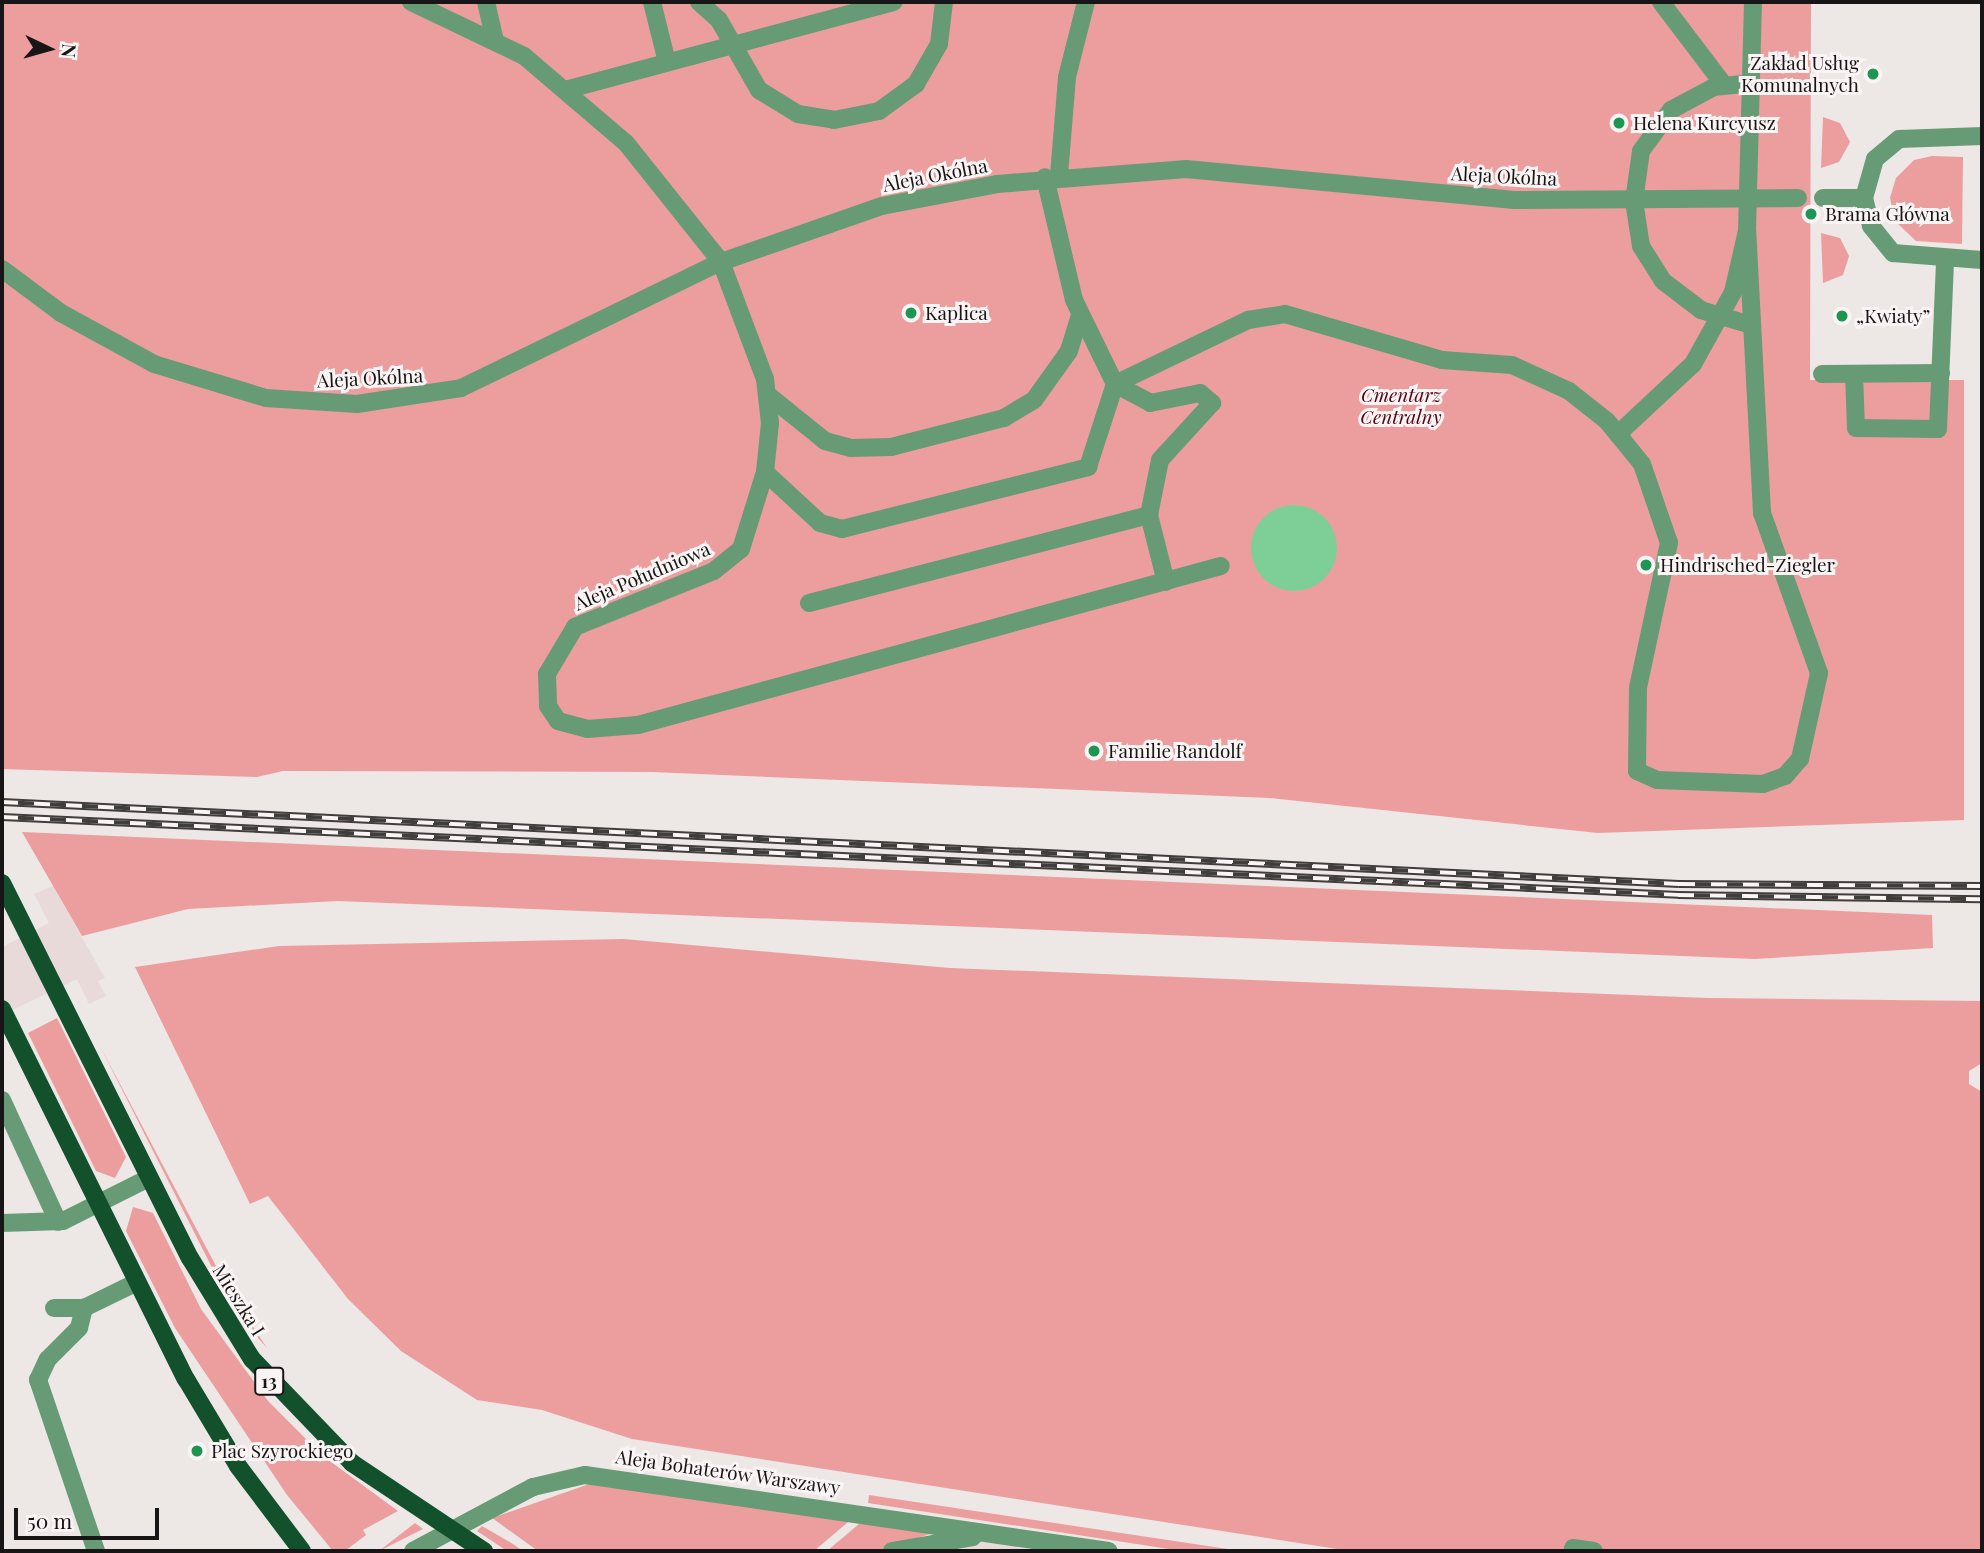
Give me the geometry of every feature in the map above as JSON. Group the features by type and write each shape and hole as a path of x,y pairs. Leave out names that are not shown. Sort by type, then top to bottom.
{"main road":[{"name":"Mieszka I","path":"2,883 149,1178 221,1314 268,1380 352,1463 449,1530"},
{"path":"2,1009 137,1282 206,1413 280,1525 302,1551"},
{"name":"13","path":"449,1530 484,1551"}],"street":[{"name":"Aleja Południowa","path":"411,2 494,38 569,89 646,164 721,262 768,394 765,472 751,528 734,557 702,576 592,616 561,643 545,686 558,720 587,729 638,725 1166,582"},
{"path":"486,2 494,38"},
{"path":"652,2 667,62"},
{"path":"699,2 719,20 747,76 781,106 816,118 852,119 895,102 922,77 939,44 944,2"},
{"path":"569,89 894,2"},
{"path":"1086,2 1067,77 1052,176 1080,314 1115,384 1156,405 1200,393 1212,403 1164,453 1149,515 1166,582 1221,566"},
{"path":"1661,2 1724,85"},
{"path":"765,472 827,527 855,526 1088,467 1115,384 1248,320 1285,314 1442,360 1529,370 1580,398 1619,433 1651,479 1669,543 1638,688 1637,771 1657,780 1745,786 1779,779 1804,751 1819,673 1762,513 1747,231 1754,2"},
{"path":"1751,324 1723,319 1686,301 1656,272 1641,246 1634,201 1642,151 1658,123 1687,98 1724,85 1752,83"},
{"path":"1982,136 1899,139 1875,159 1864,198 1871,226 1893,253 1945,260 1982,260"},
{"name":"Aleja Okólna","path":"2,269 61,313 154,364 266,398 340,404 411,400 461,388 721,262 882,206 1052,176 1226,170 1492,198 1634,201 1798,198"},
{"path":"1823,198 1864,198"},
{"path":"1619,433 1676,384 1723,319 1747,231"},
{"path":"1854,374 1856,428 1933,430 1940,423 1945,260"},
{"path":"768,394 800,425 838,445 878,449 909,443 1004,418 1034,400 1069,351 1080,314"},
{"path":"1822,374 1941,373"},
{"path":"808,603 1149,515"},
{"path":"2,1100 10,1141 58,1222"},
{"path":"2,1223 58,1222 149,1178"},
{"path":"54,1308 84,1308 137,1282"},
{"path":"84,1308 79,1328 48,1359 38,1380 96,1551"},
{"name":"Aleja Bohaterów Warszawy","path":"413,1551 545,1482 585,1475 1109,1551"},
{"path":"280,1525 292,1551"},
{"name":"Aleja Bohaterów Warszawy","path":"892,1551 941,1540 1011,1536"},
{"path":"1573,1548 1594,1551"}],"shaded area":[{"path":"1286,505 1302,505 1325,517 1334,531 1337,548 1334,565 1325,579 1302,591 1286,591 1270,584 1258,572 1251,556 1251,540 1258,524 1270,512"},
{"path":"53,886 105,978 98,981 106,996 89,1004 77,979 2,1015 2,947 49,923 34,894"},
{"path":"983,1541 1072,1551 903,1551"}],"green space":[{"name":"Cmentarz Centralny","path":"2,2 1811,2 1810,380 1964,380 1964,820 1598,833 1269,798 652,772 283,771 257,777 2,769"},
{"path":"1823,117 1840,123 1850,142 1839,162 1821,168"},
{"path":"1932,156 1963,157 1962,244 1916,241 1895,221 1890,198 1896,178 1914,160"},
{"path":"1821,233 1840,238 1849,256 1843,275 1823,283"},
{"path":"22,832 1932,915 1933,948 1755,959 338,901 188,909 82,936"},
{"path":"624,939 950,968 1708,998 1980,1001 1982,1063 1969,1071 1969,1084 1982,1092 1982,1551 1350,1551 632,1439 542,1410 477,1400 401,1351 348,1299 268,1196 250,1204 135,967 279,946"},
{"path":"57,1018 126,1157 115,1178 96,1171 28,1033"},
{"path":"100,1046 227,1287 267,1348 234,1311"},
{"path":"133,1207 153,1213 201,1309 268,1401 323,1456 398,1511 363,1530 366,1535 345,1551 333,1551 287,1495 175,1328 126,1231"},
{"path":"589,1484 854,1517 814,1551 538,1551 492,1518"},
{"path":"869,1495 1241,1551 1182,1551 868,1503"},
{"path":"866,1518 930,1534 877,1551 827,1551"},
{"path":"415,1523 423,1529 379,1551"},
{"path":"482,1526 523,1551 507,1551 477,1531"}],"railway":[{"path":"2,802 1679,884 1982,886"},
{"path":"2,817 1678,895 1982,899"}],"place":[{"name":"Zakład Usług Komunalnych","path":"1873,74"},
{"name":"Helena Kurcyusz","path":"1619,123"},
{"name":"Brama Główna","path":"1811,214"},
{"name":"Kaplica","path":"911,313"},
{"name":"„Kwiaty”","path":"1842,316"},
{"name":"Hindrisched-Ziegler","path":"1646,565"},
{"name":"Familie Randolf","path":"1094,751"},
{"name":"Plac Szyrockiego","path":"197,1451"}]}
